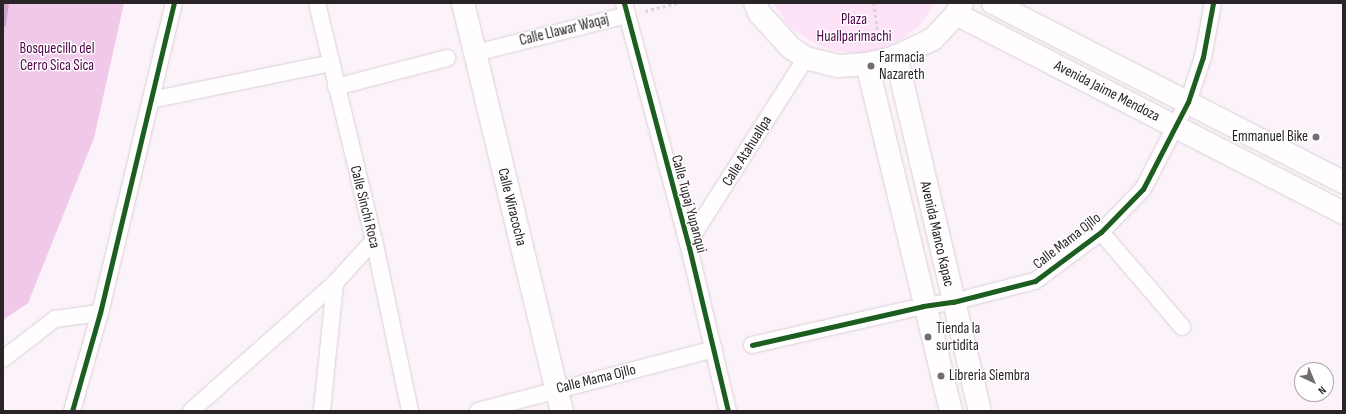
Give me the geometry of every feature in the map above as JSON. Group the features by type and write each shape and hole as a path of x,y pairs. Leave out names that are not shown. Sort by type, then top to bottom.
{"main road":[{"name":"Calle Wiracocha","path":"463,3 562,411"},
{"path":"755,3 760,14 780,37 806,58 838,66 867,64 894,57 933,39 959,9"},
{"name":"Avenida Jaime Mendoza","path":"993,3 1343,182"},
{"name":"Avenida Jaime Mendoza","path":"959,9 1343,213"},
{"name":"Avenida Manco Kapac","path":"894,57 980,411"},
{"name":"Avenida Manco Kapac","path":"867,64 923,306 951,411"}],"street":[{"path":"72,411 100,313 174,3"},
{"name":"Calle Sinchi Roca","path":"317,3 374,240 410,411"},
{"name":"Calle Mama Ojllo","path":"752,345 923,306 953,302 1035,281 1101,232 1143,189 1177,126 1188,102 1203,57 1213,3"},
{"name":"Calle Llawar Waqaj","path":"474,53 625,9"},
{"name":"Calle Tupaj Yupanqui","path":"625,9 688,243 728,411"},
{"path":"336,87 447,58"},
{"name":"Calle Atahuallpa","path":"688,243 806,58"},
{"path":"151,100 331,63"},
{"path":"1101,232 1182,327"},
{"path":"191,411 335,283 374,240"},
{"path":"322,411 335,283"},
{"path":"3,359 55,319 100,313"},
{"name":"Calle Mama Ojllo","path":"478,411 557,389 714,349"}],"path":[{"path":"874,3 880,49 894,57"}],"green space":[{"name":"Bosquecillo del Cerro Sica Sica","path":"3,3 124,3 94,138 28,303 3,320"},
{"name":"Plaza Huallparimachi","path":"773,3 935,3 921,24 902,39 881,49 857,53 832,50 810,41 790,27"}],"waterway":[{"path":"3,24 6,3"}],"cycle path":[{"path":"72,411 100,313 174,3"},
{"path":"624,3 688,243 728,411"},
{"path":"752,345 923,306 953,302 1035,281 1101,232 1143,189 1188,102 1203,57 1213,3"}],"place":[{"name":"Farmacia Nazareth","path":"871,66"},
{"name":"Emmanuel Bike","path":"1316,137"},
{"name":"Tienda la surtidita","path":"928,337"},
{"name":"Libreria Siembra","path":"941,376"}]}
